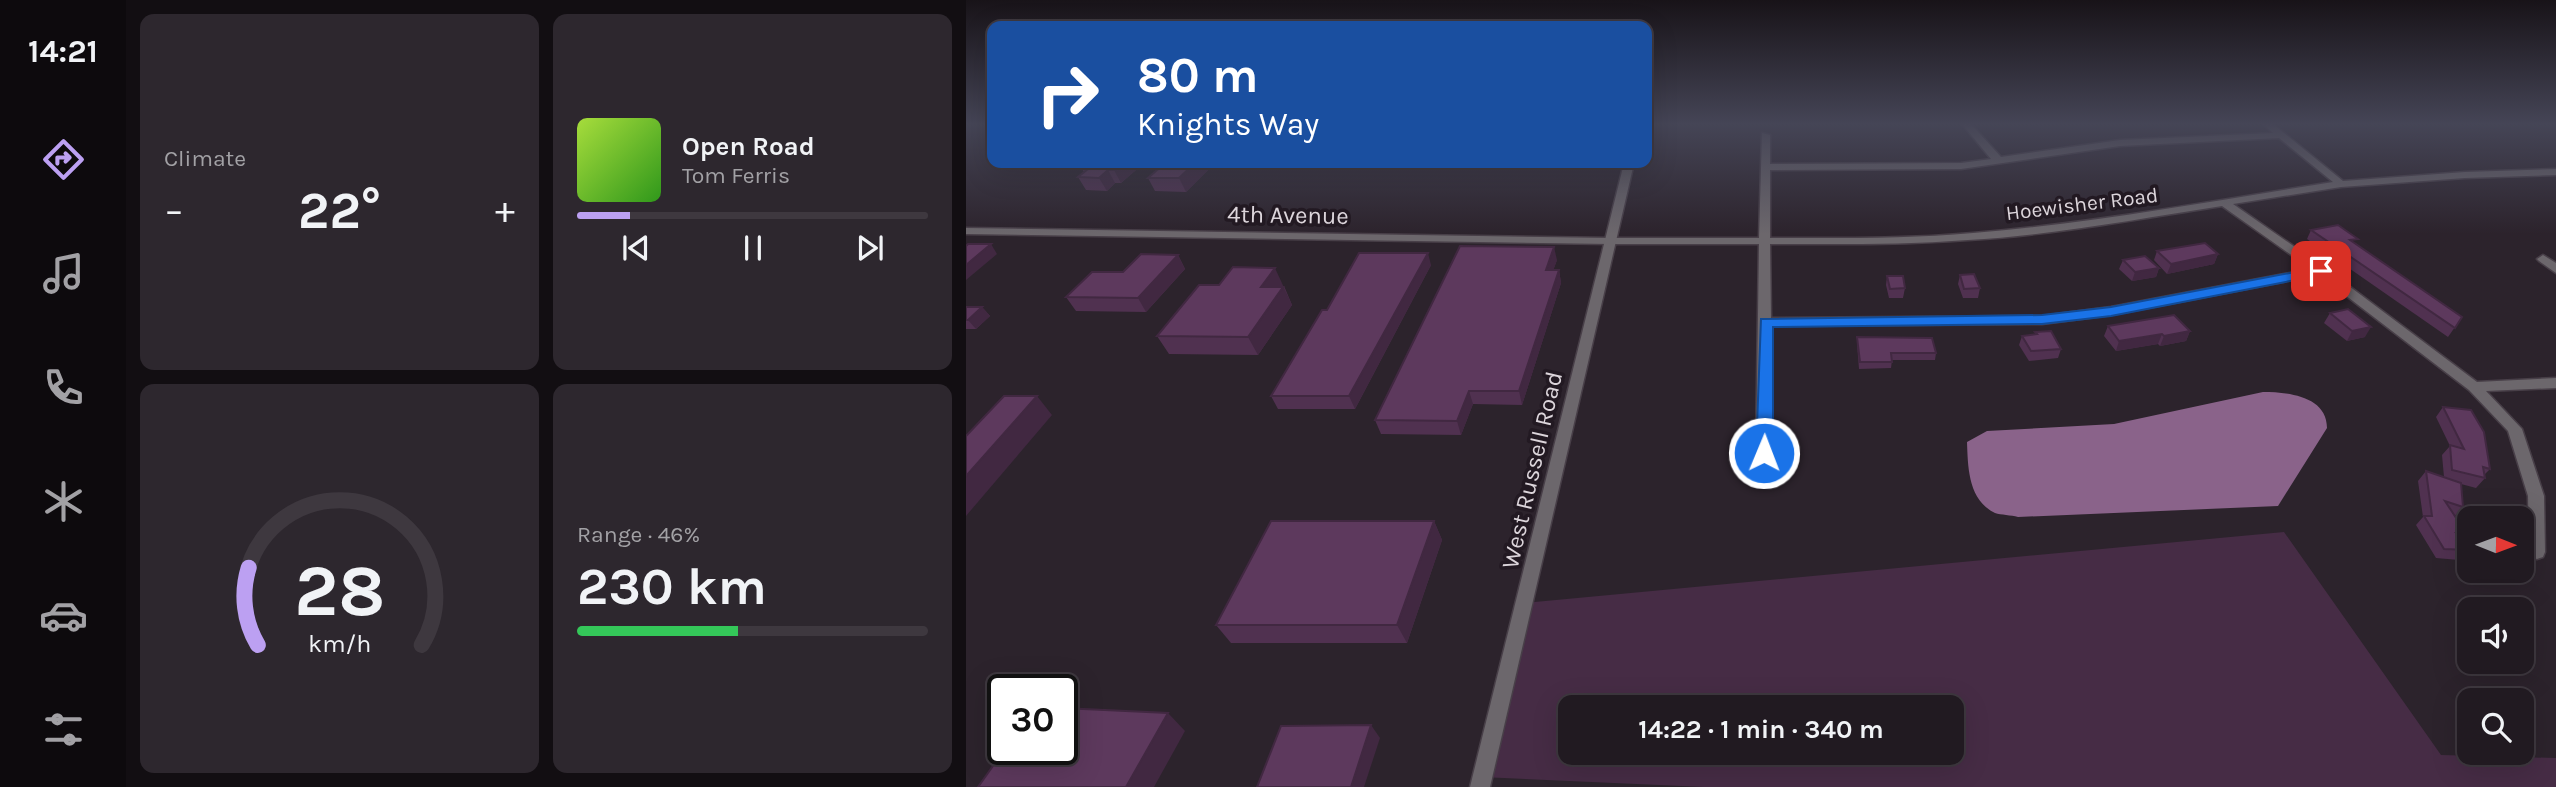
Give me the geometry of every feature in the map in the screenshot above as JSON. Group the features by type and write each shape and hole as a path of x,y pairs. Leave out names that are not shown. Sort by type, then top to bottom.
{"street":[{"path":"1764,453 1766,161"},
{"path":"1766,167 1923,168 1991,161"},
{"path":"2312,161 2341,184"},
{"name":"West Russell Road","path":"1480,787 1628,168"},
{"name":"Hoewisher Road","path":"1610,241 1970,237 2070,227 2341,184 2465,174 2556,172"},
{"path":"2226,204 2321,271 2474,387 2515,429 2536,496 2537,552"},
{"name":"4th Avenue","path":"966,231 1610,241"},
{"path":"2543,259 2556,269"},
{"path":"1766,322 2042,320 2111,311 2321,271"},
{"path":"2474,387 2556,383"}],"shaded area":[{"path":"2263,392 2294,395 2313,403 2321,409 2327,428 2278,506 2018,517 1995,513 1986,507 1979,500 1971,482 1967,442 1987,431 2114,424"},
{"path":"2284,532 2441,755 2457,755 2457,765 2534,765 2534,757 2556,758 2556,787 1704,787 1482,777 1524,603"}],"building":[{"path":"1116,168 1108,170 1099,178 1078,177 1088,169 1082,169"},
{"path":"1159,168 1190,168 1179,178 1148,178"},
{"path":"2338,225 2358,239 2350,240 2462,317 2455,328 2311,230"},
{"path":"2205,243 2218,254 2171,264 2157,251"},
{"path":"968,244 991,244 966,265"},
{"path":"1460,246 1554,247 1546,270 1559,270 1519,391 1469,391 1457,421 1375,420"},
{"path":"1359,253 1428,253 1349,396 1271,396 1322,310 1327,310"},
{"path":"1141,254 1178,255 1138,298 1066,297 1092,272 1123,272"},
{"path":"2145,256 2159,268 2135,272 2123,260"},
{"path":"1233,267 1275,268 1261,287 1283,287 1248,337 1157,336 1199,285 1219,285"},
{"path":"1974,274 1980,288 1964,289 1960,275"},
{"path":"1887,276 1903,276 1905,288 1890,289"},
{"path":"966,307 982,307 966,320"},
{"path":"2348,309 2371,327 2352,331 2330,313"},
{"path":"2174,315 2190,331 2119,341 2108,326"},
{"path":"2051,331 2061,349 2031,351 2022,336 2037,334 2035,332"},
{"path":"1857,337 1932,338 1936,353 1891,353 1892,362 1860,362"},
{"path":"1004,396 1037,396 966,476 966,436"},
{"path":"2443,407 2471,410 2484,432 2490,469 2483,467 2485,478 2452,470 2450,445 2464,449"},
{"path":"2426,471 2461,483 2463,506 2445,501 2457,519 2457,550 2444,549 2424,516 2432,516"},
{"path":"1271,521 1434,521 1397,625 1216,625"},
{"path":"1078,709 1168,713 1126,787 978,787 994,765 1078,765"},
{"path":"1371,725 1351,787 1257,787 1281,726"}],"route":[{"path":"1764,453 1766,322 2042,320 2111,311 2321,271"}]}
